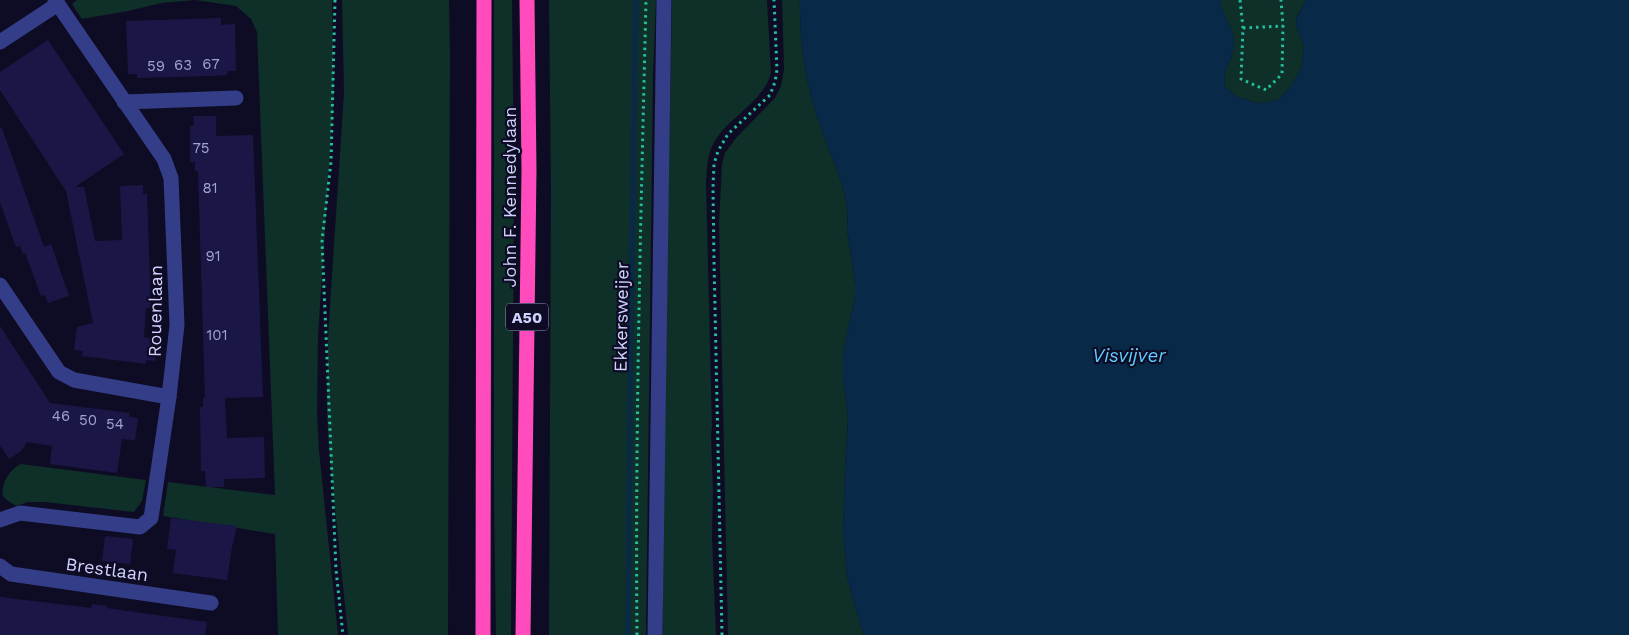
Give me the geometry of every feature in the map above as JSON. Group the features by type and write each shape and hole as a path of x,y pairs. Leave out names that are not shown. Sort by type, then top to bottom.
{"highway":[{"path":"479,0 484,71"},
{"name":"John F. Kennedylaan","path":"483,635 484,0"},
{"name":"John F. Kennedylaan","path":"523,635 529,170 527,0"}],"street":[{"path":"655,635 664,0"},
{"path":"0,42 56,2"},
{"name":"Rouenlaan","path":"0,520 20,513 140,527 151,518 169,397 177,325 171,178 164,159 56,2"},
{"path":"124,102 236,98"},
{"path":"0,285 59,372 74,380 169,397"},
{"name":"Brestlaan","path":"0,566 11,574 211,603"}],"path":[{"path":"335,0 331,162 322,241 336,570 343,635"},
{"name":"Ekkersweijer","path":"637,635 636,568 640,242 646,0"},
{"path":"722,635 714,261 714,164 718,151 728,134 770,94 775,82 777,70 774,0"},
{"path":"1240,0 1243,28 1241,79 1266,90 1282,74 1283,26 1281,0"},
{"path":"1243,28 1283,26"}],"green space":[{"path":"77,0 195,0 162,3 82,19 72,4"},
{"path":"195,0 332,0 334,92 318,336 317,413 338,635 278,635 275,534 163,516 168,482 275,495 257,32 251,19 236,6"},
{"path":"342,0 449,0 448,635 348,635 327,413 328,337 344,92"},
{"path":"494,0 512,0 514,188 511,635 496,635 494,500"},
{"path":"549,0 656,0 653,75 646,635 549,635 551,189"},
{"path":"672,0 767,0 771,73 761,92 721,132 712,146 706,182 712,426 712,538 716,635 663,635 663,445"},
{"path":"782,0 800,0 802,47 807,80 815,111 839,176 846,202 847,229 855,284 855,297 843,353 843,379 848,419 843,533 847,577 864,635 728,635 719,223 722,164 725,153 736,138 775,98 781,86 784,69"},
{"path":"1220,0 1306,0 1297,16 1296,25 1304,47 1301,68 1292,85 1279,99 1258,103 1238,97 1225,87 1224,82 1233,51 1234,39"},
{"path":"21,464 146,480 142,501 134,512 45,502 28,502 16,506 3,496 3,486 7,477"}],"water":[{"name":"Visvijver","path":"800,0 1220,0 1234,39 1233,51 1224,82 1225,87 1238,97 1258,103 1279,99 1292,85 1301,68 1304,47 1296,25 1297,17 1306,0 1629,0 1629,635 864,635 847,577 843,533 848,419 843,379 843,353 855,297 855,284 843,189 815,111 807,80 802,47"}],"building":[{"path":"221,18 221,25 235,24 236,71 227,71 227,75 211,76 137,78 137,74 128,74 126,21"},
{"path":"48,40 124,154 75,187 84,187 95,241 122,240 120,186 143,185 143,194 147,194 151,308 146,308 144,337 158,339 155,361 146,360 146,364 82,356 83,351 74,350 77,327 93,323 66,191 0,90 0,72"},
{"path":"193,116 216,116 216,136 253,135 263,397 225,398 227,438 264,437 265,478 224,479 224,487 206,487 205,471 201,471 200,407 203,407 203,398 205,398 198,171 195,171 195,162 190,162 190,126 194,125"},
{"path":"0,128 2,128 44,247 51,244 69,296 48,303 45,295 41,296 25,253 23,254 20,246 16,247 0,202"},
{"path":"0,326 50,403 130,413 129,417 138,418 135,440 122,439 117,473 50,464 52,446 27,442 21,451 9,459 0,445"},
{"path":"171,518 237,526 227,580 173,573 176,550 167,549"},
{"path":"105,536 133,539 130,564 102,561"},
{"path":"0,597 91,608 92,604 107,606 107,608 207,622 205,635 0,635"}],"waterway":[{"path":"628,635 636,0"}]}
